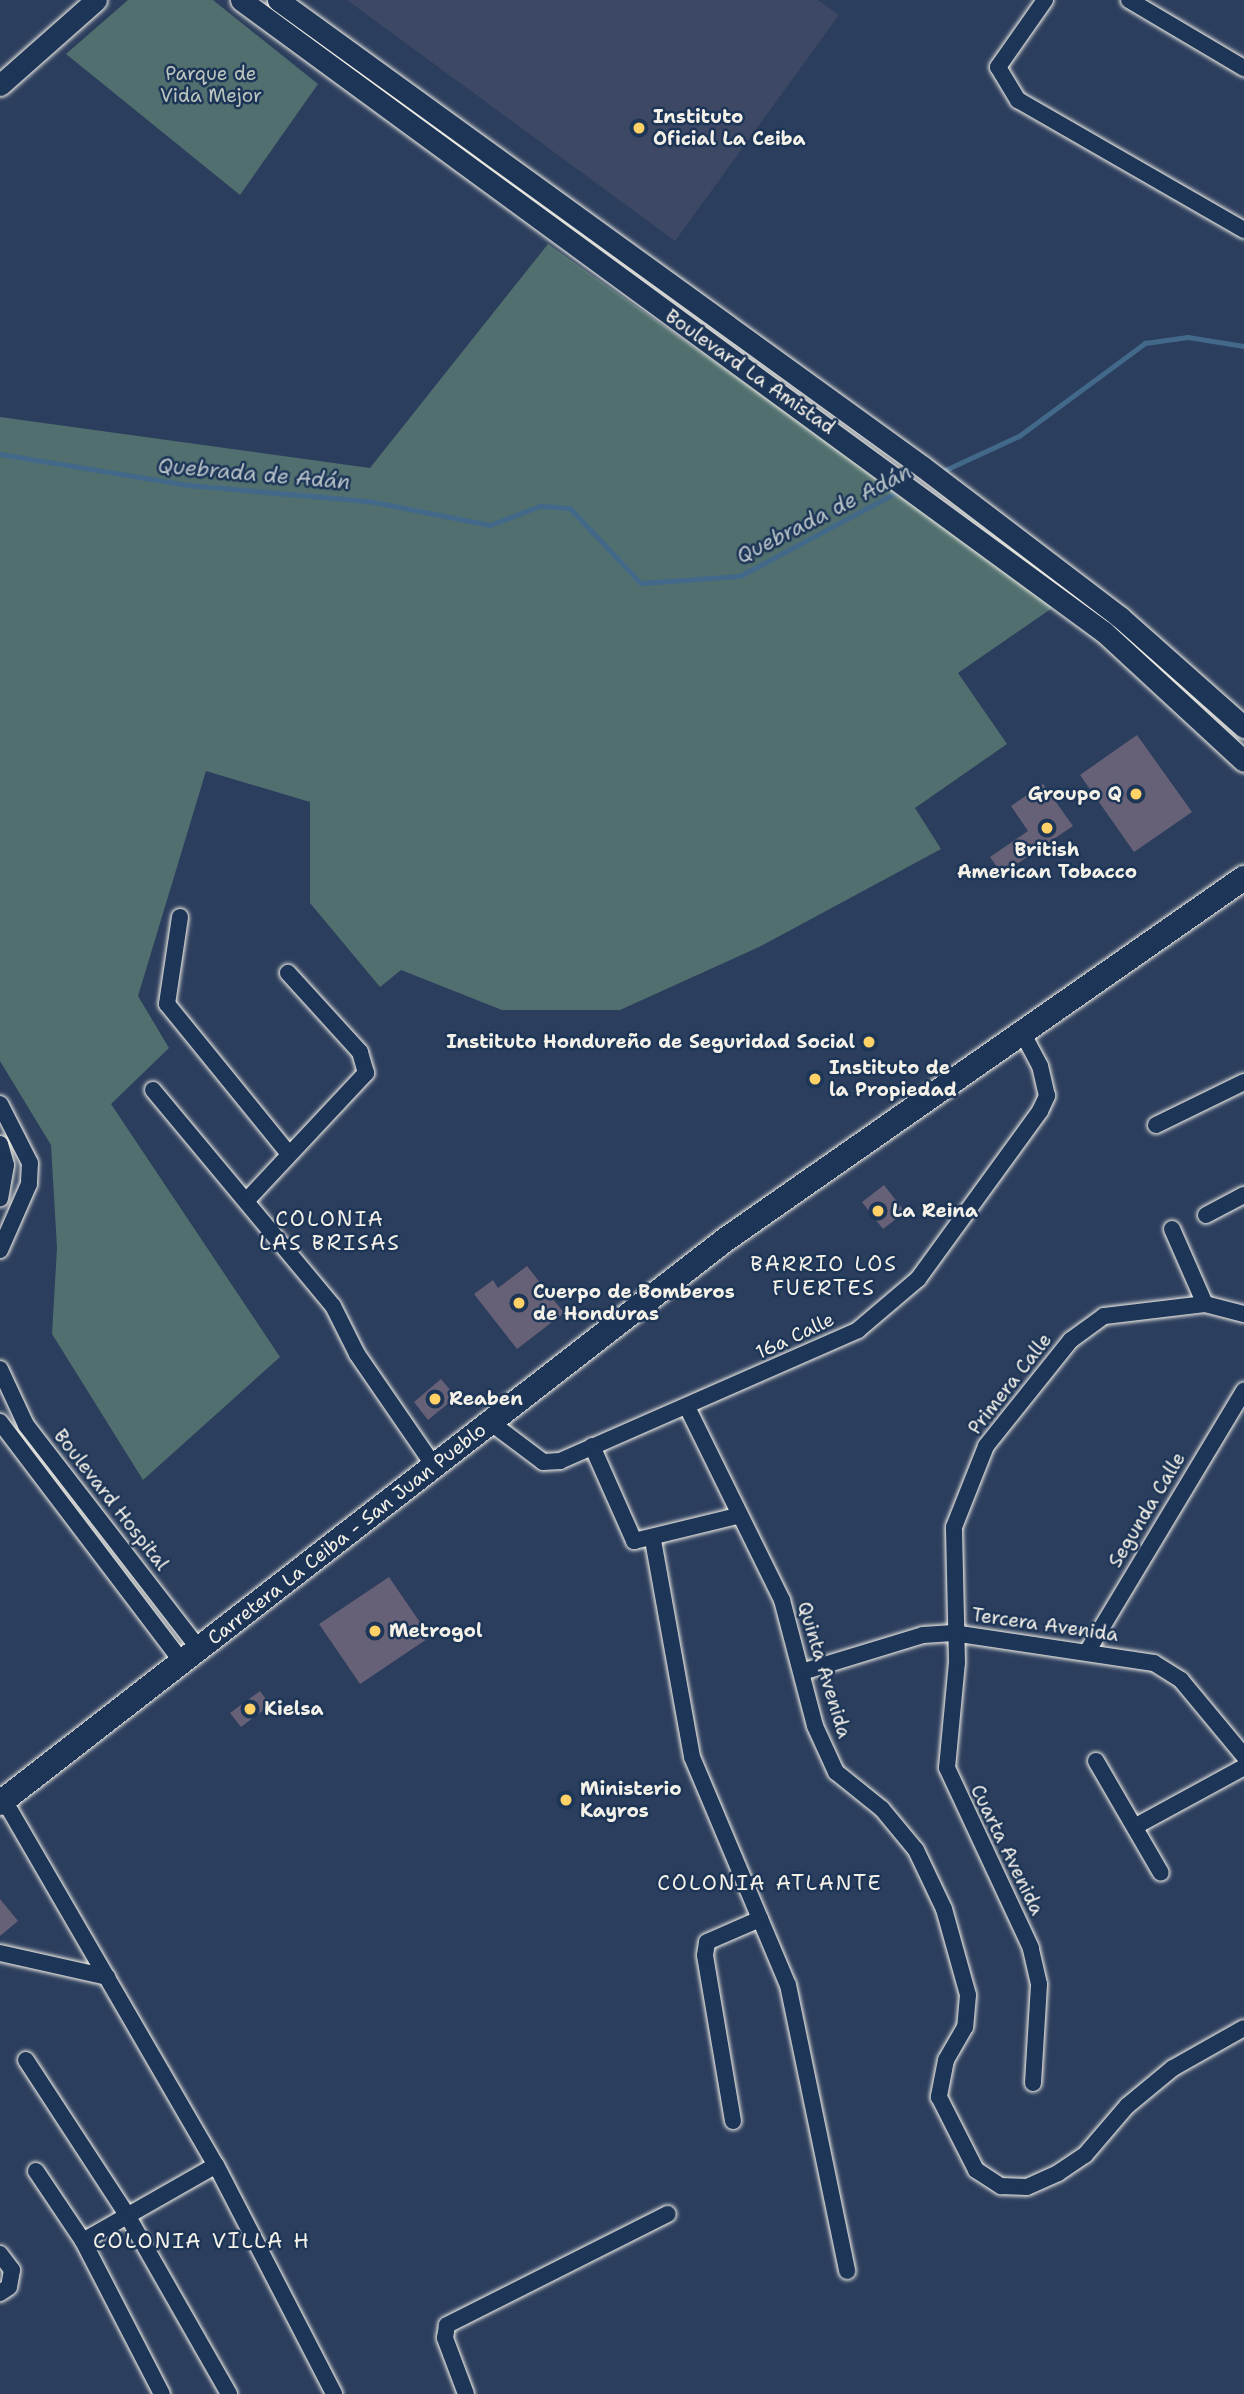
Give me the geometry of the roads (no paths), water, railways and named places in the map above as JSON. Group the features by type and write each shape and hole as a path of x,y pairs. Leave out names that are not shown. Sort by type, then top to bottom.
{"main road":[{"name":"Carretera La Ceiba - San Juan Pueblo","path":"2,1802 725,1240 1021,1031 1241,887"}],"street":[{"path":"0,85 96,0"},
{"name":"Boulevard La Amistad","path":"241,0 897,476 1104,632 1244,761"},
{"name":"Boulevard La Amistad","path":"278,0 949,486 1120,617 1244,727"},
{"path":"1045,0 998,67 1018,100 1244,230"},
{"path":"1129,0 1244,68"},
{"path":"180,917 167,1004 289,1154"},
{"path":"247,1199 357,1084 367,1063 288,973"},
{"name":"16a Calle","path":"491,1422 543,1462 592,1446 687,1407 858,1330 918,1279 960,1229 1047,1096 1021,1031"},
{"path":"1156,1125 1244,1082"},
{"path":"153,1090 247,1199 333,1306 357,1354 434,1466"},
{"path":"0,1104 30,1163 29,1184 0,1250"},
{"path":"0,1144 6,1165 0,1198"},
{"path":"1206,1215 1244,1195"},
{"path":"1172,1229 1205,1304 1244,1314"},
{"name":"Primera Calle","path":"953,1633 954,1527 962,1495 986,1446 1027,1392 1072,1340 1104,1317 1205,1304"},
{"name":"Boulevard Hospital","path":"0,1369 26,1425 191,1656"},
{"name":"Segunda Calle","path":"1087,1652 1244,1391"},
{"name":"Quinta Avenida","path":"687,1407 737,1516 771,1576 805,1671 815,1726 836,1772 882,1809 916,1850 944,1909 968,1995 965,2027 946,2060 939,2097 976,2170 1001,2186 1027,2187 1058,2173 1086,2155 1127,2106 1173,2068 1242,2031"},
{"path":"0,1422 191,1656"},
{"path":"592,1446 630,1536 653,1541 737,1516"},
{"path":"653,1541 692,1756 788,1985 847,2271"},
{"name":"Tercera Avenida","path":"805,1671 923,1635 953,1633 1087,1652 1163,1669 1181,1680 1244,1756"},
{"name":"Cuarta Avenida","path":"953,1633 957,1662 947,1768 1031,1948 1039,1984 1033,2083"},
{"path":"1096,1761 1161,1873"},
{"path":"1136,1826 1244,1767"},
{"path":"2,1802 216,2165 334,2394"},
{"path":"733,2121 705,1955 707,1941 760,1919"},
{"path":"0,1953 107,1976"},
{"path":"26,2060 127,2215 229,2394"},
{"path":"83,2241 216,2165"},
{"path":"36,2171 83,2241 162,2394"},
{"path":"466,2394 445,2338 447,2325 668,2214"},
{"path":"0,2254 12,2270 9,2287 0,2293"}],"waterway":[{"name":"Quebrada de Adán","path":"941,472 1019,436 1145,343 1188,337 1244,346"},
{"name":"Quebrada de Adán","path":"0,454 188,485 369,501 490,525 540,506 570,508 641,583 740,576 901,490"}],"place":[{"name":"Instituto Oficial La Ceiba","path":"639,128"},
{"name":"Groupo Q","path":"1136,794"},
{"name":"British American Tobacco","path":"1047,828"},
{"name":"Instituto Hondureño de Seguridad Social","path":"869,1042"},
{"name":"Instituto de la Propiedad","path":"815,1079"},
{"name":"La Reina","path":"878,1211"},
{"name":"Cuerpo de Bomberos de Honduras","path":"519,1303"},
{"name":"Reaben","path":"435,1399"},
{"name":"Metrogol","path":"375,1631"},
{"name":"Kielsa","path":"250,1709"},
{"name":"Ministerio Kayros","path":"566,1800"}],"district":[{"name":"COLONIA LAS BRISAS","path":"330,1231"},
{"name":"BARRIO LOS FUERTES","path":"824,1276"},
{"name":"COLONIA ATLANTE","path":"770,1883"},
{"name":"COLONIA VILLA H","path":"202,2241"}],"park label":[{"name":"Parque de Vida Mejor","path":"211,85"}]}
